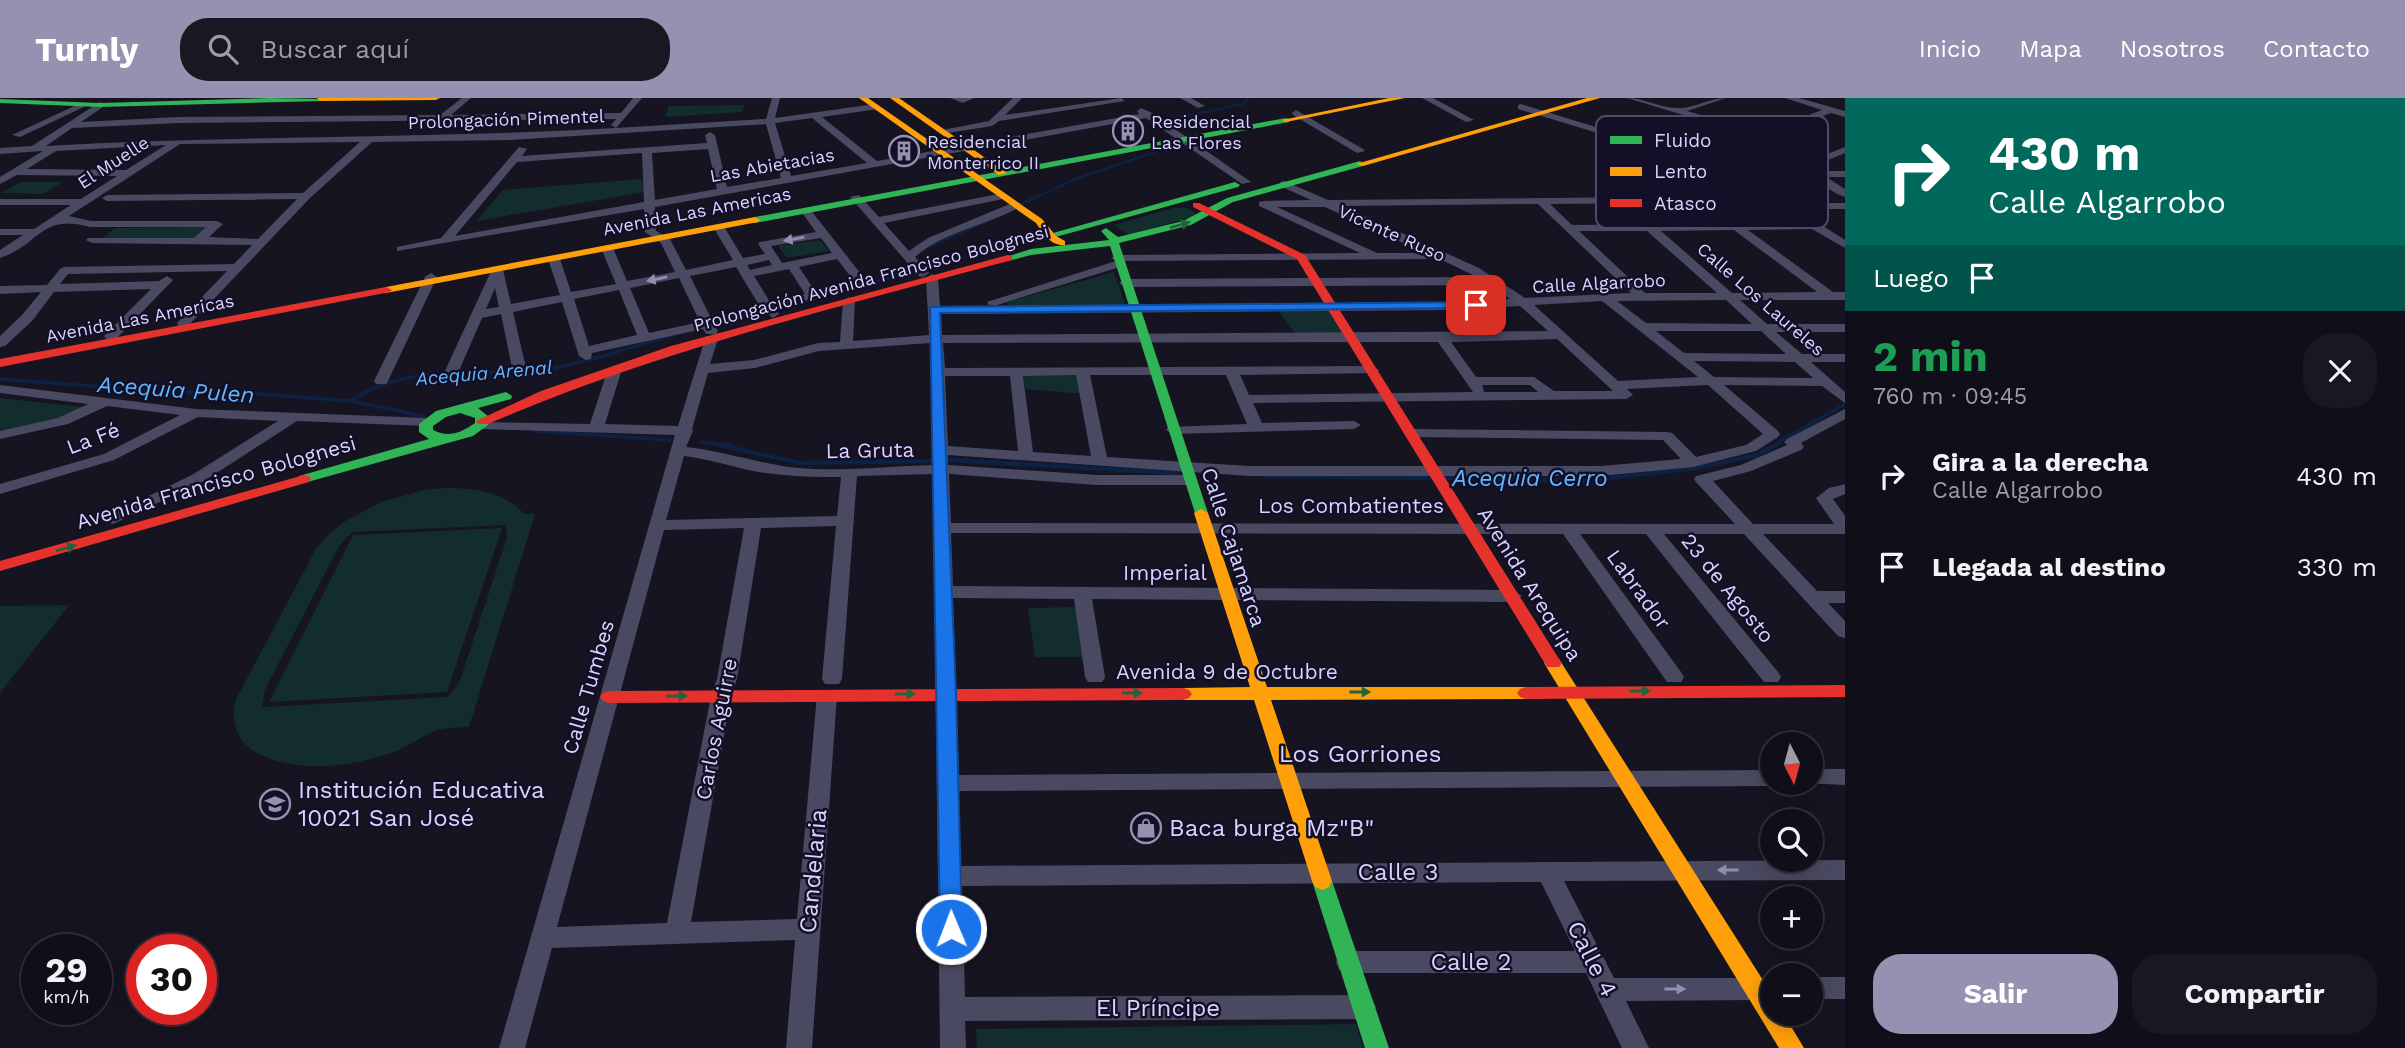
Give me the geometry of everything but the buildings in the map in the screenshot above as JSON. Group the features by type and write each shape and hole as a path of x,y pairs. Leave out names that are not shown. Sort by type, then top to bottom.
{"street":[{"path":"329,139 377,98"},
{"path":"0,99 92,105 243,99 436,98"},
{"path":"415,138 467,98"},
{"path":"611,131 638,98"},
{"path":"776,98 771,121 787,180"},
{"path":"894,98 1000,171"},
{"path":"954,98 970,98"},
{"path":"942,131 992,123 1018,98"},
{"path":"1051,98 1070,108"},
{"path":"1184,98 1200,106"},
{"name":"Avenida Las Americas","path":"0,363 1373,98"},
{"name":"Avenida Las Americas","path":"1300,114 1401,98"},
{"path":"1426,98 1469,120"},
{"name":"Prolongación Avenida Francisco Bolognesi","path":"1117,255 1188,223 1245,189 1360,151 1554,98"},
{"name":"Prolongación Avenida Francisco Bolognesi","path":"482,423 518,404 710,331 849,301 999,253 1044,228 1081,225 1180,198 1283,184 1596,98"},
{"path":"1631,98 1694,116"},
{"path":"1677,111 1722,98"},
{"path":"1791,98 1845,102"},
{"path":"1791,98 1845,114"},
{"name":"El Muelle","path":"0,255 243,99"},
{"path":"996,119 1119,99 1179,137 1263,204 1378,257"},
{"path":"869,102 1010,201 1057,242 1073,247 1117,255 1446,256"},
{"name":"Prolongación Pimentel","path":"56,148 179,141 533,136 771,121 814,115 869,102"},
{"path":"33,150 70,125 92,105"},
{"path":"53,137 13,135 92,105"},
{"path":"1521,107 1596,130"},
{"path":"1815,116 1830,110"},
{"path":"1300,114 1360,151"},
{"path":"814,115 875,164"},
{"path":"70,125 211,119 623,116"},
{"name":"Las Abietacias","path":"401,248 1149,116"},
{"path":"707,125 723,191"},
{"path":"445,241 533,136"},
{"path":"183,323 306,196 369,139"},
{"path":"514,159 712,146"},
{"path":"0,181 56,148"},
{"path":"0,151 56,148 165,149"},
{"path":"1828,156 1845,149"},
{"path":"554,259 585,354 645,338 710,331 666,240 652,232 647,150"},
{"path":"15,172 128,173"},
{"path":"1828,183 1845,194"},
{"name":"Vicente Ruso","path":"1283,184 1446,256 1491,281 1526,304 1626,396 1551,396"},
{"path":"107,198 306,196"},
{"path":"857,198 927,276 934,310 947,682 953,1048"},
{"name":"Avenida Las Americas","path":"0,356 497,270 857,198"},
{"path":"1180,198 1301,257"},
{"path":"1539,200 1642,297"},
{"path":"1263,204 1596,200"},
{"path":"877,221 1010,201"},
{"path":"909,257 923,245 1002,215 1010,201"},
{"path":"0,202 82,202"},
{"path":"719,227 769,310 812,295 862,283 805,210"},
{"path":"56,219 112,224 218,224 199,240"},
{"path":"112,224 92,241 255,242"},
{"path":"1081,225 1105,230 1113,236 1117,255"},
{"path":"895,241 972,226"},
{"path":"1569,229 1651,228"},
{"name":"Calle Los Laureles","path":"1651,228 1825,382 1845,403"},
{"path":"1738,228 1831,297"},
{"path":"1819,228 1842,241"},
{"path":"0,232 36,232"},
{"path":"812,295 764,244 824,234"},
{"name":"Prolongación Avenida Francisco Bolognesi","path":"426,423 441,414 710,331 769,310 1031,252 1073,247"},
{"path":"607,248 645,338"},
{"path":"477,315 682,274 839,255"},
{"path":"972,308 1117,255"},
{"name":"Calle Cajamarca","path":"1117,255 1377,1048"},
{"name":"Avenida Arequipa","path":"1301,257 1513,596 1570,679 1626,779 1682,870 1760,983"},
{"path":"0,343 53,288 61,272 236,267"},
{"path":"111,336 179,268"},
{"path":"497,270 519,368"},
{"path":"451,373 497,270"},
{"path":"381,381 431,280"},
{"path":"1125,283 1491,281"},
{"path":"0,290 162,285"},
{"name":"Calle Algarrobo","path":"934,310 1332,307 1526,304 1605,297 1845,296"},
{"path":"939,462 1026,455 1100,461 1188,473 1310,473 1440,478 1601,471 1693,462 1751,448 1773,434 1681,356 1605,297"},
{"path":"846,345 849,301"},
{"path":"1643,327 1845,328"},
{"name":"Calle Tumbes","path":"512,1048 657,525 704,369 710,331"},
{"path":"704,369 755,363 804,349 934,339 1352,339 1560,335"},
{"path":"1442,338 1483,397"},
{"path":"1681,356 1845,358"},
{"path":"596,428 615,369"},
{"path":"938,372 1372,370"},
{"path":"1231,371 1256,427"},
{"path":"1016,372 1026,455"},
{"path":"1082,372 1100,461"},
{"path":"1472,381 1534,381 1551,396"},
{"path":"1614,385 1711,381 1825,382"},
{"path":"0,389 196,413 297,415 426,423 424,428 429,436 444,439"},
{"path":"1244,399 1551,396"},
{"path":"0,435 62,421 104,402"},
{"path":"1845,403 1791,442 1796,447 1767,460 1702,479 1845,632"},
{"path":"460,410 479,414 482,423 686,431"},
{"name":"La Fé","path":"0,489 109,457 196,413"},
{"path":"113,519 227,462 297,415"},
{"name":"Avenida Francisco Bolognesi","path":"0,551 380,443 426,423"},
{"name":"Avenida Francisco Bolognesi","path":"0,566 462,436 482,423"},
{"path":"1173,430 1354,425"},
{"path":"1412,433 1667,436 1693,462"},
{"name":"La Gruta","path":"679,451 716,455 778,471 849,473 939,462 1097,480 1188,473"},
{"name":"Candelaria","path":"799,1048 849,473"},
{"path":"1845,489 1835,491 1824,498 1845,528"},
{"path":"657,525 845,521"},
{"name":"Carlos Aguirre","path":"677,933 726,683 753,524"},
{"name":"Los Combatientes","path":"941,528 1845,528"},
{"name":"Labrador","path":"1567,528 1674,677"},
{"name":"23 de Agosto","path":"1650,528 1771,677"},
{"name":"Imperial","path":"943,592 1513,596"},
{"path":"1082,594 1095,677"},
{"path":"1812,597 1845,597"},
{"name":"Avenida 9 de Octubre","path":"611,689 726,683 1845,676"},
{"name":"Avenida 9 de Octubre","path":"1570,679 1845,691"},
{"path":"611,689 652,680"},
{"path":"1824,778 1845,777"},
{"name":"Los Gorriones","path":"948,782 1760,778"},
{"name":"Calle 3","path":"950,876 1845,870"},
{"name":"Calle 4","path":"1547,871 1636,1048"},
{"path":"542,938 808,929"},
{"name":"Calle 2","path":"1348,962 1593,962"},
{"path":"1823,988 1845,988"},
{"path":"1607,990 1760,989"},
{"name":"El Príncipe","path":"952,1009 1363,1007"},
{"name":"Avenida Arequipa","path":"1782,1026 1792,1048"}],"green space":[{"path":"745,105 742,112 665,117 669,106"},
{"path":"641,179 645,192 476,221 503,190"},
{"path":"20,182 63,182 43,194 1,193"},
{"path":"1173,208 1188,208 1198,215 1129,235 1113,225"},
{"path":"209,227 196,238 99,240 115,228"},
{"path":"820,240 829,251 787,258 778,246"},
{"path":"1114,272 1125,305 1009,305 1007,302"},
{"path":"1278,310 1332,310 1347,334 1296,335"},
{"path":"1079,374 1085,394 1026,389 1023,375"},
{"path":"0,398 84,407 56,420 0,431"},
{"path":"456,488 488,492 507,500 524,514 535,514 469,727 436,731 394,752 343,764 289,764 257,753 244,743 236,730 236,699 317,547 344,522 381,502 424,490","holes":["506,525 507,538 460,680 448,697 262,707 265,690 339,546 352,532"]},
{"path":"502,528 447,692 269,702 353,535"},
{"path":"69,605 0,693 0,606"},
{"path":"1077,607 1087,657 1035,657 1028,608"},
{"path":"1356,1024 1363,1048 977,1048 976,1029"}],"waterway":[{"name":"Acequia Arenal","path":"1165,124 1162,121 1243,104 1248,98"},
{"name":"Acequia Arenal","path":"1021,204 1076,179 1163,149"},
{"name":"Acequia Arenal","path":"928,247 994,218"},
{"name":"Acequia Arenal","path":"804,301 899,275 907,264"},
{"name":"Acequia Arenal","path":"720,322 763,311"},
{"name":"Acequia Arenal","path":"351,401 396,381 446,374 548,369 672,335"},
{"name":"Acequia Pulen","path":"0,379 168,392 248,393 351,401"},
{"name":"Acequia Cerro","path":"351,401 423,416"},
{"name":"Acequia Cerro","path":"1774,445 1845,404"},
{"name":"Acequia Cerro","path":"535,431 670,440"},
{"name":"Acequia Cerro","path":"701,442 729,445"},
{"name":"Acequia Cerro","path":"715,444 800,463 936,461"},
{"name":"Acequia Cerro","path":"1446,478 1584,481 1696,468 1757,455 1777,444"},
{"name":"Acequia Cerro","path":"950,460 1178,473"},
{"name":"Acequia Cerro","path":"1267,476 1430,478"}],"traffic: fast":[{"path":"0,101 100,105 320,99"},
{"path":"755,220 1286,120"},
{"path":"1008,258 1031,252 1100,245 1187,223 1230,200 1360,164"},
{"path":"1033,240 1235,185"},
{"path":"1106,231 1113,236 1117,258 1201,513"},
{"path":"460,409 506,396"},
{"path":"460,409 474,411 482,417 481,425 454,438 440,438 426,432 426,424 441,414 460,409"},
{"path":"304,479 444,439"},
{"path":"1322,881 1377,1048"}],"traffic: slow":[{"path":"320,99 436,98"},
{"path":"863,98 1039,221 1052,238 1061,243"},
{"path":"894,98 1002,173"},
{"path":"1286,120 1401,98"},
{"path":"1360,164 1596,98"},
{"path":"386,290 755,220"},
{"path":"1201,513 1322,881"},
{"path":"1553,663 1792,1048"},
{"path":"1183,694 1526,693"}],"traffic: jam":[{"path":"1196,205 1301,257 1553,663"},
{"path":"483,421 546,394 675,349 1008,258"},
{"path":"0,363 386,290"},
{"path":"0,566 304,479"},
{"path":"1526,693 1845,691"},
{"path":"609,697 1183,694"}],"place":[{"name":"Residencial Las Flores","path":"1128,131"},
{"name":"Residencial Monterrico II","path":"904,151"},
{"name":"Institución Educativa 10021 San José","path":"275,804"},
{"name":"Baca burga Mz\"B\"","path":"1146,828"}],"route":[{"path":"951,929 947,694 934,310 1476,305"}]}
